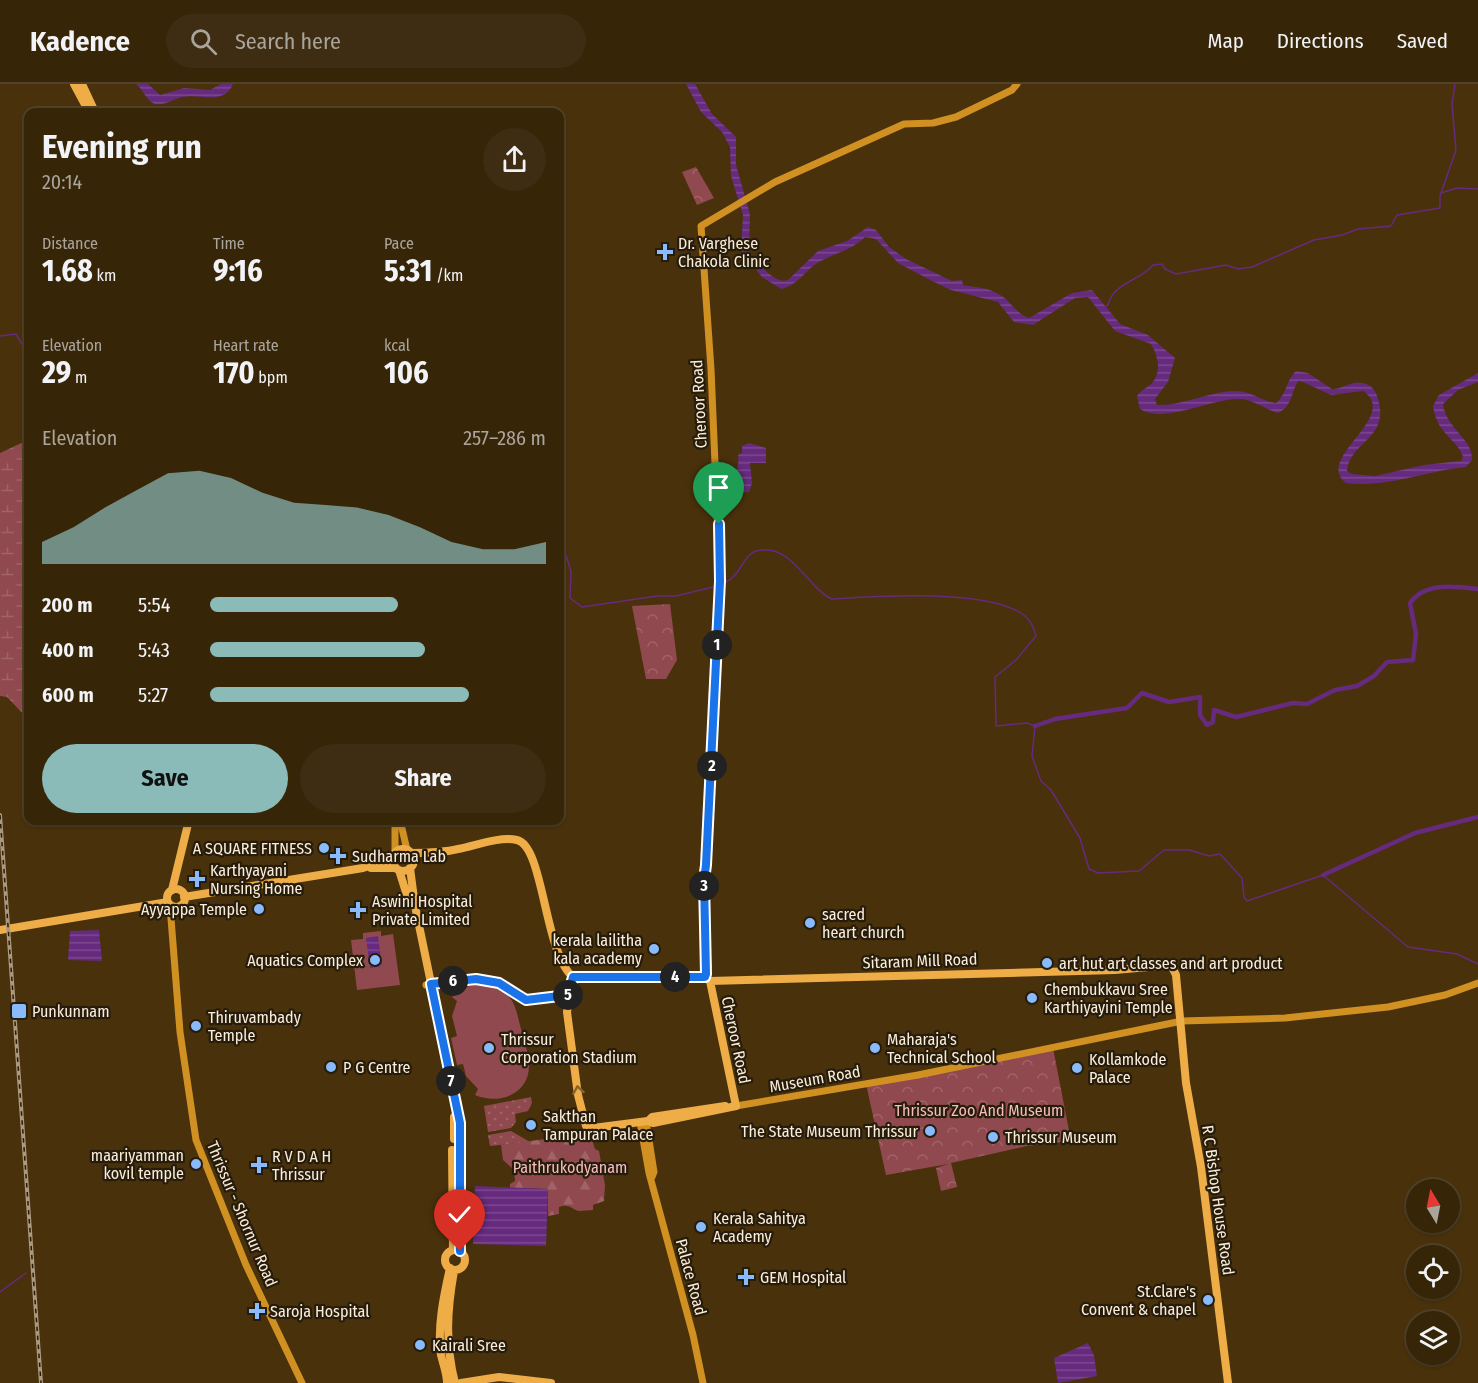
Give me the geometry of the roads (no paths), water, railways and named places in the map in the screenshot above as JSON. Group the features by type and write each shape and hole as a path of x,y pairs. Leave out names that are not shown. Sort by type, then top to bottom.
{"main road":[{"path":"74,84 87,108"},
{"path":"82,84 93,108"},
{"name":"Cheroor Road","path":"736,1106 707,979 704,880 720,578 712,377 701,226 748,197 904,124 933,123 956,117 1012,90 1017,84"},
{"path":"168,902 188,825"},
{"path":"395,825 394,855 397,869 414,908"},
{"path":"401,825 412,866 414,908 428,985 460,1123 456,1145 456,1250"},
{"path":"184,897 363,867 409,851 438,853 512,839 525,843 529,847 537,871 561,962 573,977 568,995 567,1012 583,1122 593,1128 645,1121 653,1123 736,1106"},
{"path":"363,867 397,869 412,866 438,853"},
{"path":"172,890 178,890 184,897"},
{"path":"0,930 168,902 181,905 184,897"},
{"name":"Thrissur - Shornur Road","path":"168,902 180,1032 196,1140 246,1265 302,1383"},
{"name":"Sitaram Mill Road","path":"573,977 707,979 1115,970 1164,964 1171,966 1176,975 1182,1022"},
{"path":"428,985 476,979 499,983 526,1000 568,995"},
{"path":"1182,1022 1285,1018 1388,1007 1445,995 1478,983"},
{"name":"Museum Road","path":"736,1106 918,1075 1182,1022"},
{"name":"R C Bishop House Road","path":"1182,1022 1186,1083 1201,1167 1228,1383"},
{"name":"Palace Road","path":"645,1121 654,1172 652,1177 693,1335 703,1383"},
{"path":"452,1269 461,1268 465,1262 464,1256 456,1250"},
{"path":"455,1383 447,1353 448,1304 452,1269 445,1259 447,1253 456,1250"},
{"path":"447,1383 441,1354 442,1317 452,1269"},
{"path":"461,1383 499,1377 551,1383"}],"waterway":[{"path":"1106,307 1117,290 1153,265 1162,264 1165,269 1176,274 1226,265 1238,269 1252,267 1314,240 1342,235 1358,229 1391,226 1397,215 1440,208 1440,196 1456,150 1452,104 1455,84"},
{"path":"1441,193 1457,188 1478,189"},
{"path":"0,336 16,334 24,346"},
{"path":"564,549 571,571 570,598 582,607 657,596 676,596 717,586"},
{"path":"724,583 734,576 752,553 769,550 789,559 815,586 832,599 932,596 987,601 1009,607 1027,618 1036,636 1016,660 995,677 996,726 1027,723 1035,726 1032,756 1041,781 1051,790 1080,838 1089,869 1098,873 1139,871 1164,850 1189,850 1209,856 1220,854 1242,878 1244,897 1247,901 1323,875 1408,947 1457,954 1478,964"},
{"path":"1035,726 1055,719 1127,708 1142,693 1169,702 1200,697 1200,715 1207,725 1213,722 1214,710 1236,717 1293,703 1307,704 1335,690 1357,686 1374,676 1387,662 1413,660 1416,634 1410,603 1416,596 1441,587 1478,589"},
{"path":"1323,875 1415,833 1478,817"},
{"path":"0,1292 26,1273"}],"railway":[{"path":"0,815 41,1383"}],"place":[{"name":"Dr. Varghese Chakola Clinic","path":"665,252"},
{"name":"A SQUARE FITNESS","path":"324,848"},
{"name":"Sudharma Lab","path":"338,856"},
{"name":"Karthyayani Nursing Home","path":"197,879"},
{"name":"Ayyappa Temple","path":"259,909"},
{"name":"Aswini Hospital Private Limited","path":"358,910"},
{"name":"sacred heart church","path":"810,923"},
{"name":"kerala lailitha kala academy","path":"654,949"},
{"name":"Aquatics Complex","path":"375,960"},
{"name":"art hut art classes and art product","path":"1047,963"},
{"name":"Chembukkavu Sree Karthiyayini Temple","path":"1032,998"},
{"name":"Punkunnam","path":"19,1011"},
{"name":"Thiruvambady Temple","path":"196,1026"},
{"name":"Thrissur Corporation Stadium","path":"489,1048"},
{"name":"Maharaja's Technical School","path":"875,1048"},
{"name":"P G Centre","path":"331,1067"},
{"name":"Kollamkode Palace","path":"1077,1068"},
{"name":"Sakthan Tampuran Palace","path":"531,1125"},
{"name":"The State Museum Thrissur","path":"930,1131"},
{"name":"Thrissur Museum","path":"993,1137"},
{"name":"maariyamman kovil temple","path":"196,1164"},
{"name":"R V D A H Thrissur","path":"259,1165"},
{"name":"Kerala Sahitya Academy","path":"701,1227"},
{"name":"GEM Hospital","path":"746,1277"},
{"name":"St.Clare's Convent & chapel","path":"1208,1300"},
{"name":"Saroja Hospital","path":"257,1311"},
{"name":"Kairali Sree","path":"420,1345"}],"park label":[{"name":"Thrissur Zoo And Museum","path":"979,1110"},
{"name":"Paithrukodyanam","path":"570,1167"}]}
